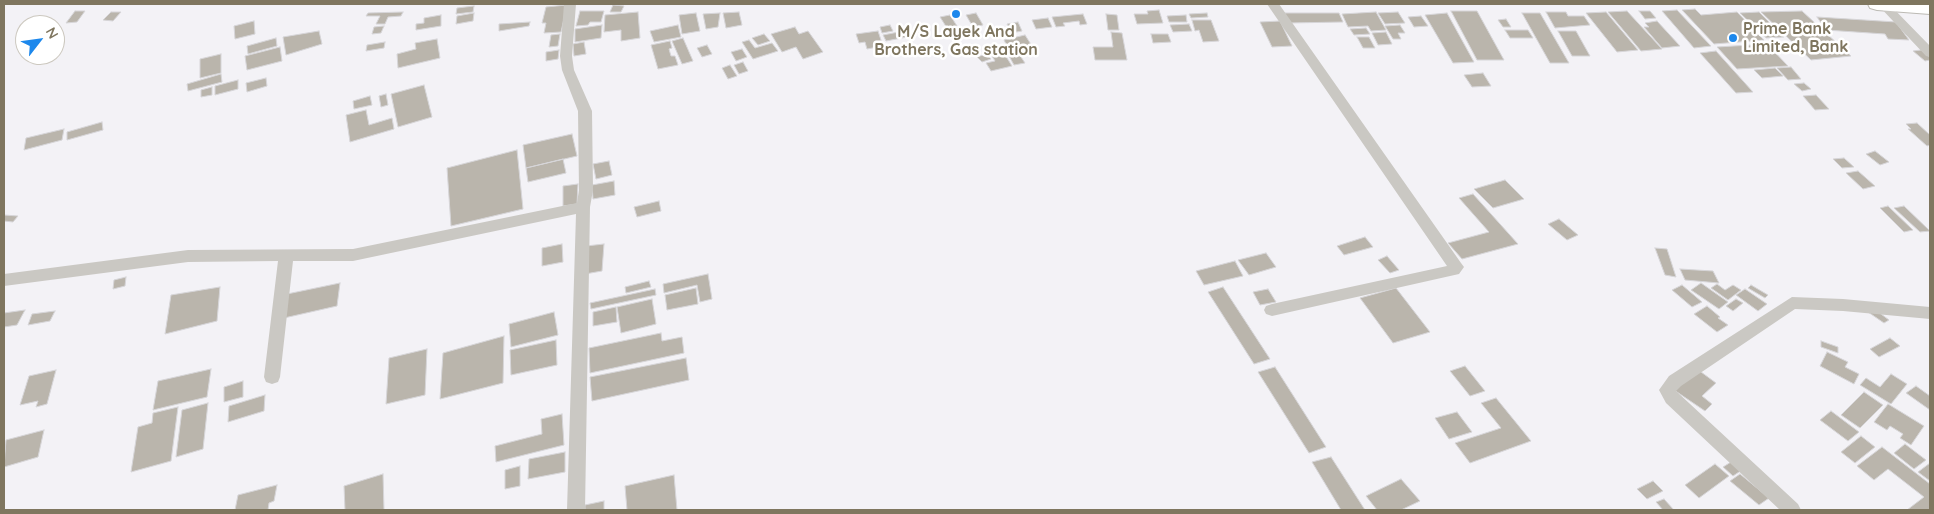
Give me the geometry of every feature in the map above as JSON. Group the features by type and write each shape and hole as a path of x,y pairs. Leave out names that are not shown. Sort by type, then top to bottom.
{"main road":[{"path":"1877,4 1930,8"}],"street":[{"path":"570,4 566,56 568,70 585,111 586,190 583,207 576,510"},
{"path":"1272,310 1454,270 1456,267 1273,4"},
{"path":"1883,4 1930,53"},
{"path":"4,280 188,256 353,255 583,207"},
{"path":"272,377 286,256"},
{"path":"1792,510 1672,398 1667,390 1675,381 1792,304 1843,305 1930,313"}],"building":[{"path":"567,5 561,32 544,33 546,23 542,23 546,7"},
{"path":"613,5 624,6 621,12 610,12"},
{"path":"474,6 473,12 456,14 457,8"},
{"path":"1695,9 1701,15 1737,12 1764,40 1714,44 1682,10"},
{"path":"1159,10 1163,23 1137,24 1134,14 1148,14 1147,11"},
{"path":"1677,10 1711,46 1694,48 1662,11"},
{"path":"75,11 85,11 77,22 66,23"},
{"path":"580,11 604,11 601,22 590,22 588,25 576,26"},
{"path":"1451,11 1477,11 1504,60 1477,60"},
{"path":"1627,11 1662,49 1641,51 1608,12"},
{"path":"1639,11 1650,11 1656,18 1645,19"},
{"path":"1802,11 1851,56 1811,60 1761,12"},
{"path":"111,12 121,12 113,21 103,20"},
{"path":"403,12 401,16 388,17 385,24 376,24 380,16 366,16 368,13"},
{"path":"638,12 640,38 621,41 621,30 604,32 605,15"},
{"path":"739,12 742,25 726,28 723,13"},
{"path":"1376,12 1386,30 1371,31 1368,26 1348,27 1342,14"},
{"path":"1398,12 1405,23 1385,24 1378,13"},
{"path":"1546,12 1566,12 1568,16 1584,16 1590,25 1555,28"},
{"path":"1606,12 1638,50 1617,52 1586,13"},
{"path":"1759,12 1784,37 1766,38 1740,13"},
{"path":"474,13 473,21 456,24 457,16"},
{"path":"696,13 700,31 682,34 679,15"},
{"path":"720,13 718,27 706,29 703,14"},
{"path":"976,13 983,25 973,27 966,15"},
{"path":"1207,13 1208,17 1191,18 1189,14"},
{"path":"1285,13 1339,13 1343,22 1288,23"},
{"path":"1447,13 1474,62 1453,63 1425,15"},
{"path":"1522,13 1540,13 1569,63 1550,63"},
{"path":"1083,14 1087,24 1080,25 1079,21 1063,23 1065,26 1056,27 1052,17"},
{"path":"1106,14 1117,15 1119,30 1108,30"},
{"path":"441,15 441,26 416,30 416,24 424,23 424,18"},
{"path":"950,15 957,26 947,28 940,17"},
{"path":"1186,15 1187,22 1169,22 1167,16"},
{"path":"1421,16 1428,26 1414,27 1408,17"},
{"path":"1817,17 1896,22 1909,40 1888,39 1885,34 1826,30"},
{"path":"1048,18 1052,27 1036,29 1032,20"},
{"path":"1506,19 1511,27 1503,27 1498,20"},
{"path":"1192,20 1211,20 1219,41 1203,42 1199,30 1195,31"},
{"path":"254,21 255,34 235,39 234,26"},
{"path":"1280,21 1292,46 1272,47 1260,22"},
{"path":"1657,21 1680,46 1662,48 1644,27 1649,27 1645,23"},
{"path":"530,22 529,26 499,31 499,24"},
{"path":"1018,22 1022,31 1011,33 1007,24"},
{"path":"1189,24 1192,31 1173,32 1170,25"},
{"path":"602,25 601,38 575,42 575,29"},
{"path":"678,25 681,37 654,42 650,31"},
{"path":"890,25 893,31 882,33 880,27"},
{"path":"1400,25 1405,33 1398,33 1401,39 1393,39 1385,26"},
{"path":"384,26 381,33 372,34 374,27"},
{"path":"795,27 799,34 808,31 823,52 803,59 796,47 782,52 771,34"},
{"path":"1366,28 1370,34 1354,35 1350,29"},
{"path":"1505,30 1528,30 1533,38 1510,38"},
{"path":"319,31 322,44 286,55 283,37"},
{"path":"878,31 883,46 867,49 865,42 859,43 856,34"},
{"path":"904,31 907,37 886,41 883,35"},
{"path":"1558,31 1576,31 1590,56 1572,56"},
{"path":"1111,32 1122,33 1127,60 1095,60 1093,47 1113,47"},
{"path":"1386,32 1392,44 1378,45 1372,33"},
{"path":"560,34 558,46 549,47 551,35"},
{"path":"764,34 770,41 758,45 752,38"},
{"path":"1151,34 1168,34 1171,42 1153,43"},
{"path":"1025,35 1034,49 1008,55 1004,49 1008,48 1004,40"},
{"path":"1357,37 1369,37 1375,48 1363,48"},
{"path":"276,38 277,46 248,54 247,46"},
{"path":"683,38 693,61 682,64 672,41"},
{"path":"437,39 440,58 398,68 397,54 416,49 415,43"},
{"path":"749,40 755,48 772,43 778,51 753,59 742,42"},
{"path":"670,41 672,48 669,49 671,56 675,56 678,65 658,69 651,45"},
{"path":"385,42 384,48 366,51 367,45"},
{"path":"584,42 586,54 574,56 573,44"},
{"path":"1786,43 1793,50 1783,51 1776,44"},
{"path":"1767,44 1788,66 1737,69 1717,47"},
{"path":"707,45 712,54 702,57 697,48"},
{"path":"280,47 282,61 247,70 245,56"},
{"path":"742,49 747,57 736,61 731,52"},
{"path":"559,50 558,59 546,61 546,52"},
{"path":"1002,50 1012,66 991,71 986,63 995,61 990,53"},
{"path":"1921,50 1930,57 1930,60 1925,61 1913,51"},
{"path":"1716,51 1753,92 1736,93 1700,53"},
{"path":"221,54 221,73 200,78 200,59"},
{"path":"986,54 991,59 982,62 977,57"},
{"path":"1019,54 1025,63 1014,65 1009,56"},
{"path":"743,62 748,71 739,74 734,65"},
{"path":"730,65 737,76 728,79 722,68"},
{"path":"1791,67 1801,79 1788,80 1777,68"},
{"path":"1775,68 1783,76 1762,78 1754,70"},
{"path":"1483,73 1491,86 1472,87 1464,75"},
{"path":"221,74 222,82 188,91 187,84"},
{"path":"266,78 267,86 247,92 246,83"},
{"path":"238,80 238,89 215,95 215,86"},
{"path":"1804,83 1811,89 1802,91 1794,84"},
{"path":"424,85 432,117 398,127 391,94"},
{"path":"212,87 212,95 201,97 201,90"},
{"path":"386,94 388,105 381,107 379,96"},
{"path":"1816,95 1829,109 1815,110 1803,96"},
{"path":"370,96 372,105 354,109 353,101"},
{"path":"366,110 369,125 392,118 394,129 350,142 346,115"},
{"path":"102,122 103,130 67,140 67,132"},
{"path":"1917,123 1930,135 1930,145 1927,146 1908,129 1911,129 1906,124"},
{"path":"64,129 62,140 24,150 26,138"},
{"path":"572,134 577,156 526,168 523,145"},
{"path":"517,150 523,209 451,226 447,168"},
{"path":"1875,151 1889,162 1880,165 1866,154"},
{"path":"1844,158 1854,167 1842,168 1833,159"},
{"path":"563,159 566,173 528,182 526,168"},
{"path":"609,161 612,175 596,179 593,164"},
{"path":"1858,171 1875,186 1863,189 1846,173"},
{"path":"1505,180 1524,199 1493,208 1474,189"},
{"path":"614,181 615,195 593,199 592,185"},
{"path":"578,184 577,204 563,206 563,186"},
{"path":"1473,194 1518,244 1462,259 1448,243 1489,232 1459,198"},
{"path":"659,201 661,211 637,217 634,207"},
{"path":"1888,206 1913,230 1904,232 1880,208"},
{"path":"1904,206 1930,231 1920,232 1894,208"},
{"path":"4,215 18,216 13,222 4,221"},
{"path":"1559,219 1578,235 1567,240 1548,224"},
{"path":"1365,237 1373,247 1344,255 1337,246"},
{"path":"562,244 563,262 542,266 542,248"},
{"path":"604,244 602,271 585,274 586,246"},
{"path":"1655,248 1667,249 1676,277 1665,275"},
{"path":"1266,253 1276,267 1249,275 1238,260"},
{"path":"1387,256 1399,270 1390,273 1378,260"},
{"path":"1235,261 1243,276 1204,285 1196,271"},
{"path":"1680,269 1713,271 1719,283 1685,280"},
{"path":"708,274 712,299 700,302 697,285 664,293 663,284"},
{"path":"126,277 125,286 113,289 114,280"},
{"path":"649,281 651,287 626,293 625,287"},
{"path":"340,283 337,306 284,318 287,294"},
{"path":"1701,283 1728,302 1719,309 1691,290"},
{"path":"1717,284 1725,290 1733,285 1741,290 1728,300 1711,288"},
{"path":"1682,285 1702,302 1692,307 1672,290"},
{"path":"1751,285 1768,295 1765,298 1748,288"},
{"path":"220,287 217,321 165,334 171,295"},
{"path":"1223,287 1270,359 1254,364 1208,292"},
{"path":"696,288 698,304 667,310 665,295"},
{"path":"1396,288 1430,332 1393,343 1360,298"},
{"path":"655,289 656,295 591,309 590,303"},
{"path":"1268,289 1276,302 1260,305 1253,292"},
{"path":"1745,289 1767,304 1758,311 1736,295"},
{"path":"652,299 656,324 621,333 617,307"},
{"path":"1736,299 1743,303 1733,311 1726,306"},
{"path":"1707,306 1720,317 1718,318 1728,325 1717,332 1694,314"},
{"path":"616,307 617,322 593,326 593,312"},
{"path":"1873,308 1889,320 1884,323 1868,312"},
{"path":"25,310 17,325 4,327 4,313"},
{"path":"55,311 50,321 28,325 32,314"},
{"path":"554,312 558,335 511,347 509,324"},
{"path":"661,333 662,341 682,337 684,353 590,373 589,348"},
{"path":"504,336 503,383 440,399 443,353"},
{"path":"1890,338 1900,346 1879,357 1870,349"},
{"path":"556,340 557,365 511,375 510,350"},
{"path":"1821,341 1838,347 1838,353 1821,347"},
{"path":"427,349 425,395 386,404 389,358"},
{"path":"1827,352 1848,362 1845,367 1859,374 1854,384 1820,366"},
{"path":"686,358 689,380 592,401 590,377"},
{"path":"1465,366 1485,391 1470,396 1450,371"},
{"path":"1275,367 1326,447 1309,453 1258,372"},
{"path":"211,369 207,397 153,410 158,381"},
{"path":"1697,369 1716,383 1702,396 1712,404 1705,411 1674,390"},
{"path":"56,370 47,404 36,407 38,401 20,405 29,376"},
{"path":"1891,374 1907,384 1891,404 1860,385 1866,378 1880,387"},
{"path":"243,381 243,397 224,402 224,387"},
{"path":"1916,386 1930,396 1930,410 1906,393"},
{"path":"1864,392 1883,405 1860,428 1841,415"},
{"path":"265,395 264,411 228,422 229,406"},
{"path":"1496,398 1531,441 1470,463 1455,443 1501,428 1481,403"},
{"path":"208,403 203,449 176,457 182,410"},
{"path":"1888,404 1924,426 1911,445 1900,438 1903,434 1890,426 1887,430 1874,422"},
{"path":"178,407 171,461 131,472 138,427 152,423 153,413"},
{"path":"1831,411 1859,432 1848,441 1820,420"},
{"path":"1457,412 1472,432 1449,439 1435,418"},
{"path":"562,414 564,445 496,462 495,446 542,434 541,419"},
{"path":"44,430 38,457 4,467 6,440"},
{"path":"1861,436 1875,447 1855,463 1841,452"},
{"path":"1905,444 1926,460 1914,469 1894,453"},
{"path":"1882,447 1930,484 1930,510 1907,510 1924,497 1888,469 1874,480 1857,466"},
{"path":"565,452 565,472 528,479 529,459"},
{"path":"1331,457 1365,510 1341,510 1312,462"},
{"path":"1731,462 1745,468 1733,476 1723,467"},
{"path":"1930,463 1930,481 1918,472"},
{"path":"1715,464 1729,476 1699,498 1685,485"},
{"path":"520,466 520,486 505,489 505,470"},
{"path":"383,474 384,510 345,510 344,486"},
{"path":"1740,474 1769,498 1759,505 1730,481"},
{"path":"674,475 677,510 627,510 625,486"},
{"path":"1401,479 1420,501 1401,510 1377,510 1366,496"},
{"path":"1653,481 1663,491 1647,499 1637,489"},
{"path":"277,485 274,501 269,503 268,510 235,510 238,495"},
{"path":"1664,499 1674,510 1663,510 1656,502"},
{"path":"604,501 604,510 585,510 585,505"}],"place":[{"name":"M/S Layek And Brothers, Gas station","path":"956,14"},
{"name":"Prime Bank Limited, Bank","path":"1733,38"}]}
